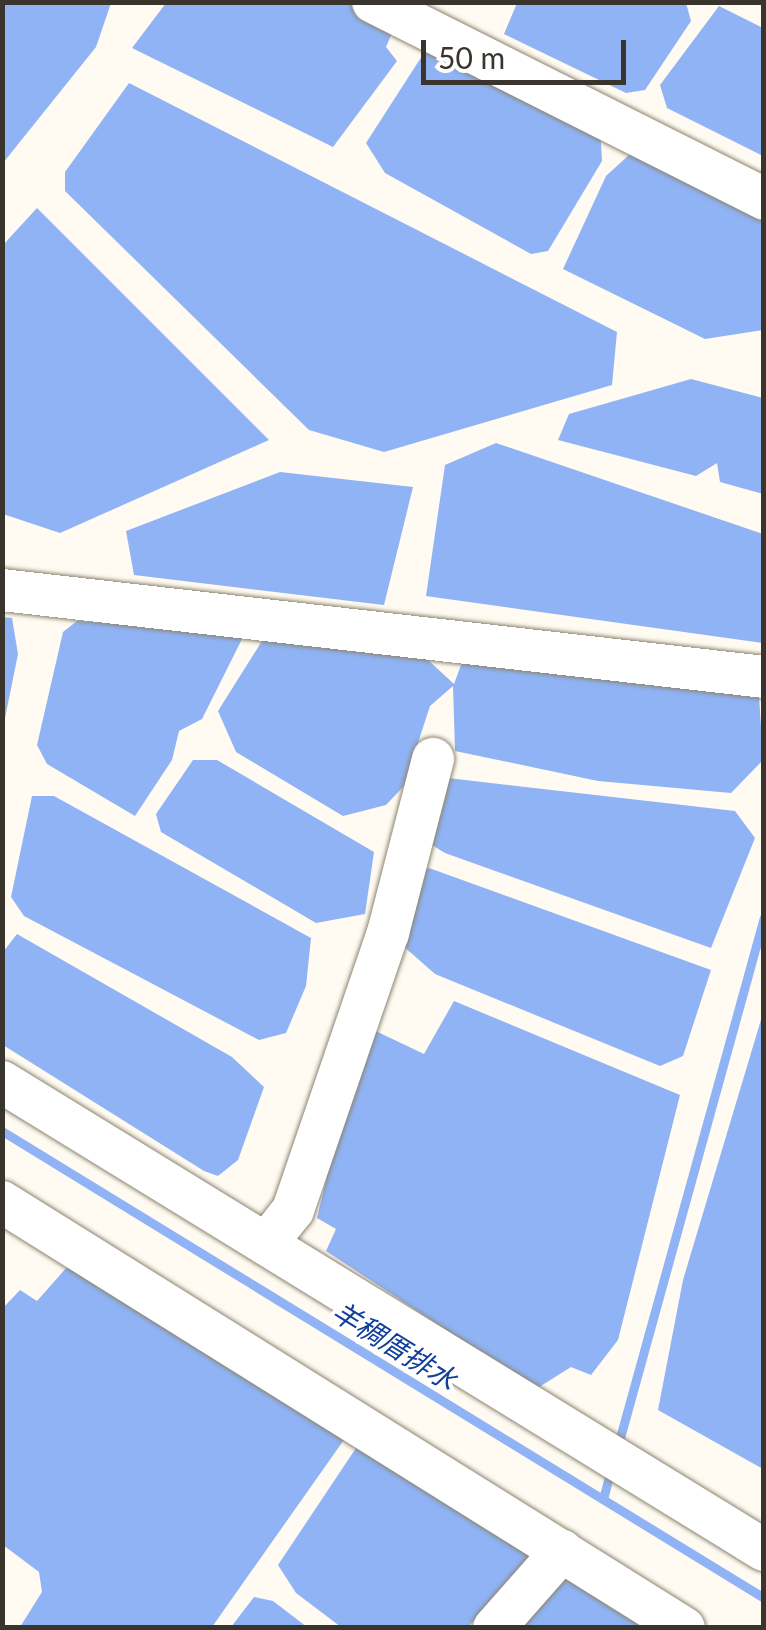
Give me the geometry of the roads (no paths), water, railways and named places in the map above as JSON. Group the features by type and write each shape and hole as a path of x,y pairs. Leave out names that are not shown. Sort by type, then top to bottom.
{"street":[{"path":"376,4 764,199"},
{"path":"2,590 764,677"},
{"path":"266,1244 293,1210 388,933 433,759"},
{"path":"2,1082 764,1550"},
{"path":"2,1202 684,1628"},
{"path":"494,1628 562,1552"}],"water":[{"path":"3,2 111,3 96,47 3,163"},
{"path":"352,2 395,26 386,47 397,61 333,147 132,48 166,3"},
{"path":"517,3 686,3 691,21 645,90 626,93 504,34"},
{"path":"719,6 763,28 763,156 667,108 660,85"},
{"path":"431,42 600,127 602,161 548,251 531,254 385,173 366,143"},
{"path":"129,83 617,332 612,385 384,452 309,430 65,191 65,172"},
{"path":"642,143 763,204 763,330 705,339 563,269 606,176"},
{"path":"37,208 269,440 60,533 3,514 3,245"},
{"path":"691,379 763,398 763,494 720,482 717,463 696,476 558,440 569,414"},
{"path":"496,443 763,534 763,643 426,596 445,465"},
{"path":"280,472 413,487 384,605 134,575 126,531"},
{"path":"3,617 12,618 18,654 3,728"},
{"path":"77,621 231,631 242,639 202,719 179,731 172,760 135,816 47,764 37,745 63,632"},
{"path":"267,633 427,659 454,684 464,657 759,695 763,760 731,793 598,781 455,751 453,686 430,706 404,786 386,805 343,816 236,752 218,711"},
{"path":"193,760 217,760 374,852 365,914 316,923 161,832 156,814"},
{"path":"448,778 735,811 755,838 711,948 445,853 419,837"},
{"path":"32,796 54,796 311,938 306,986 286,1033 259,1040 24,916 11,897"},
{"path":"429,868 711,970 683,1056 660,1066 435,974 402,945 410,877"},
{"path":"17,934 232,1057 264,1087 238,1160 218,1176 204,1171 3,1045 3,952"},
{"path":"454,1001 680,1095 618,1340 591,1375 571,1367 536,1389 326,1251 336,1229 317,1218 363,1025 424,1054"},
{"path":"763,1013 764,1469 658,1410 683,1280"},
{"path":"75,1258 353,1427 212,1627 20,1627 42,1592 39,1572 3,1545 2,1309 20,1290 37,1301"},
{"path":"360,1442 535,1552 468,1627 341,1627 296,1593 278,1565"},
{"path":"565,1573 651,1628 515,1628"},
{"path":"254,1597 273,1601 307,1627 231,1627"}],"waterway":[{"path":"618,1445 764,917"},
{"name":"羊稠厝排水","path":"2,1131 764,1598"},
{"path":"603,1499 611,1469"}]}
